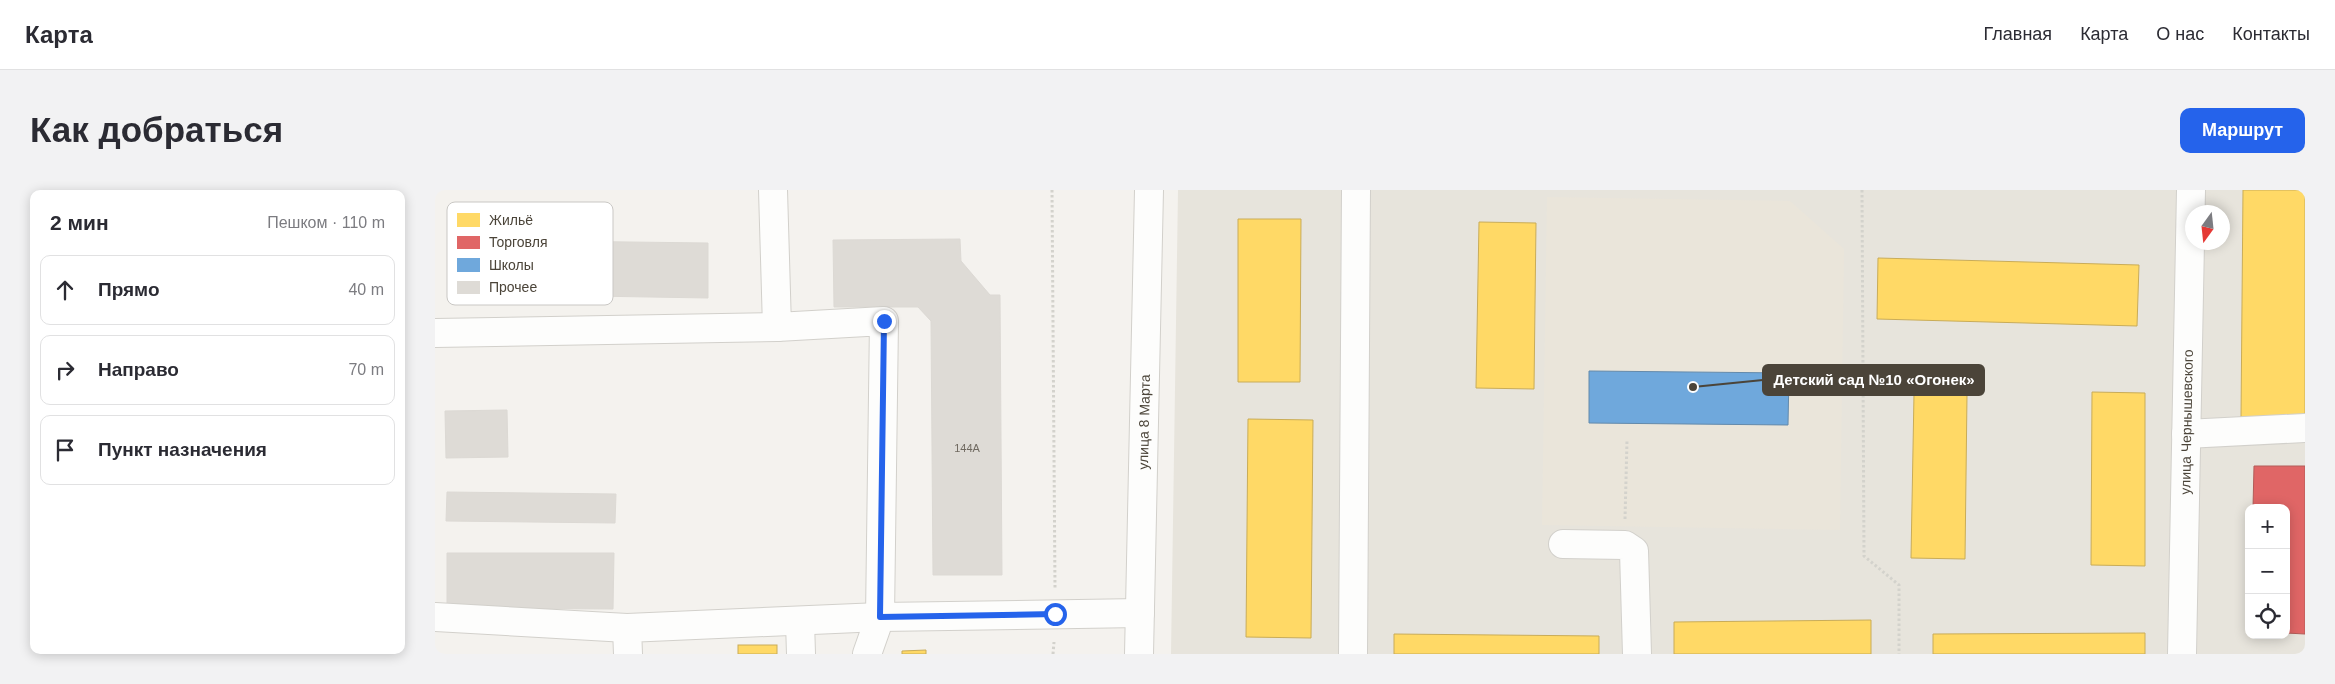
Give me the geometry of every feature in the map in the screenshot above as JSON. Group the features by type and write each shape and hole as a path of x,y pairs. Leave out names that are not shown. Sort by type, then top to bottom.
{"street":[{"path":"773,190 777,327"},
{"name":"улица 8 Марта","path":"1139,654 1149,190"},
{"path":"1353,654 1356,190"},
{"name":"улица Чернышевского","path":"2182,654 2191,190"},
{"path":"435,333 777,327 884,321 880,617 867,654"},
{"path":"2186,434 2305,428"},
{"path":"1563,544 1625,544 1635,551 1637,654"},
{"path":"435,617 627,641 800,622 880,617 1140,613"},
{"path":"800,622 801,654"}],"path":[{"path":"1052,190 1055,614 1053,654"},
{"path":"1862,190 1865,556 1899,585 1899,654"},
{"path":"1625,544 1627,440"}],"shaded area":[{"path":"1178,190 2305,190 2305,654 1171,654"},
{"path":"1547,197 1790,201 1844,249 1840,530 1542,525"}],"building: Жильё":[{"path":"2243,190 2305,190 2305,416 2241,418"},
{"path":"1238,219 1301,219 1300,382 1238,382"},
{"path":"1479,222 1536,223 1534,389 1476,388"},
{"path":"1878,258 2139,265 2137,326 1877,319"},
{"path":"2092,392 2145,393 2145,566 2091,565"},
{"path":"1914,394 1967,395 1965,559 1911,558"},
{"path":"1248,419 1313,420 1311,638 1246,637"},
{"path":"1871,620 1871,654 1674,654 1674,622"},
{"path":"2145,633 2145,654 1933,654 1933,634"},
{"path":"1394,634 1599,636 1599,654 1394,654"},
{"path":"738,645 777,645 777,654 738,654"},
{"path":"926,650 926,654 902,654 902,651"}],"building: Торговля":[{"path":"2254,466 2305,466 2305,634 2290,633 2290,504 2253,504"}],"building: Школы":[{"path":"1589,371 1789,373 1788,425 1589,423"}],"building: Прочее":[{"path":"960,239 961,261 990,295 1000,295 1002,575 933,575 931,321 918,307 834,307 833,240"},
{"path":"613,242 708,243 708,298 613,296"},
{"path":"507,410 508,457 446,458 445,411"},
{"path":"447,492 616,494 615,523 446,521"},
{"path":"447,553 614,553 613,609 447,608"}],"place":[{"name":"Детский сад №10 «Огонек»","path":"1693,387"}],"route":[{"path":"884,321 880,617 1055,614"}]}
